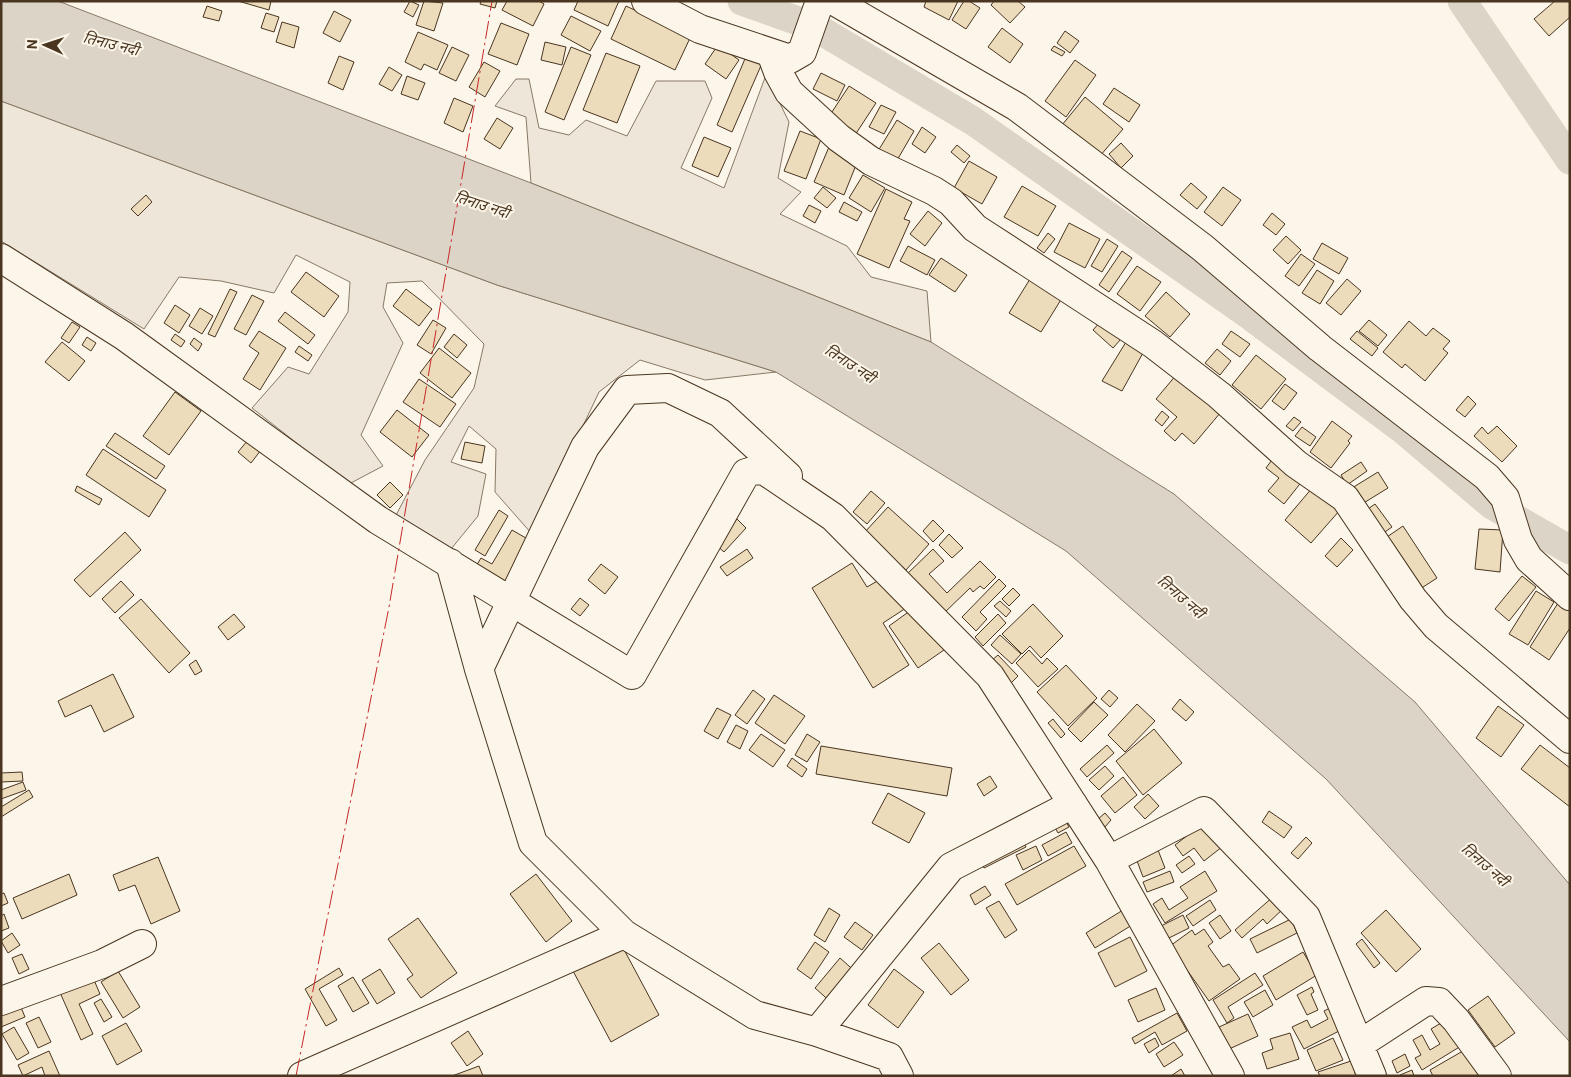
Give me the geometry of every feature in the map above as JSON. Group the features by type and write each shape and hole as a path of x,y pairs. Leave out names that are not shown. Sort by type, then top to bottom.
{"street":[{"path":"646,1 700,29 781,56 802,52 820,1"},
{"path":"834,1 1018,107 1203,248 1320,348 1487,478 1505,498 1518,540 1529,559 1570,596"},
{"path":"781,56 778,72 789,92 839,138 871,161 934,191 951,202 975,228 1153,344 1220,395 1296,464 1345,498 1413,599 1436,626 1570,739"},
{"path":"1,258 124,336 378,520 632,675 746,473 756,470 765,471 832,517"},
{"path":"478,669 585,447 627,390 668,388 720,413 832,517 990,676 1109,860 1230,1076"},
{"path":"450,563 478,669 533,844 624,934 755,1015 817,1032 889,1057 899,1076"},
{"path":"817,1032 951,867 1073,804"},
{"path":"1109,860 1204,811 1306,917 1372,1076"},
{"path":"302,1076 624,934"},
{"path":"1,1001 102,964 142,944"},
{"path":"1360,1044 1426,1001 1439,1002 1456,1020 1497,1076"}],"shaded area":[{"path":"766,75 789,122 778,178 801,192 780,214 847,246 871,277 927,291 931,342 531,183 526,117 495,106 516,79 529,79 539,128 569,135 586,120 627,136 656,81 705,81 712,98 681,168 724,188"},
{"path":"1,101 497,285 776,372 705,380 640,360 599,392 532,534 495,492 496,449 469,426 451,462 486,474 478,516 451,549 394,519 425,460 474,388 484,344 422,281 387,283 383,307 403,343 361,435 383,466 349,484 252,408 288,367 309,374 348,312 350,282 296,255 274,293 221,281 179,277 144,329 1,241"}],"water":[{"name":"तिनाउ नदी","path":"1,1 58,1 531,183 931,342 1174,494 1415,702 1570,885 1570,1042 1326,779 1066,551 776,372 497,285 1,101"}],"building":[{"path":"238,1 271,1 269,10"},
{"path":"410,1 419,5 413,17 404,12"},
{"path":"424,1 443,3 434,31 416,25"},
{"path":"481,1 497,1 495,8 480,4"},
{"path":"507,1 539,1 544,4 533,26 502,10"},
{"path":"578,1 619,1 608,26 574,10"},
{"path":"926,1 958,1 949,20 924,7"},
{"path":"964,1 969,1 980,8 966,29 952,20"},
{"path":"994,1 1018,1 1025,7 1010,23 991,5"},
{"path":"1555,1 1570,1 1570,17 1549,36 1534,19"},
{"path":"207,6 222,11 219,21 203,17"},
{"path":"626,6 691,36 675,70 611,39"},
{"path":"334,11 351,20 340,42 323,33"},
{"path":"266,13 279,17 274,32 261,28"},
{"path":"571,16 601,31 590,51 561,35"},
{"path":"282,22 299,27 294,48 276,42"},
{"path":"501,23 529,34 517,65 488,54"},
{"path":"1002,28 1023,44 1010,63 988,47"},
{"path":"1065,31 1079,41 1070,53 1057,43"},
{"path":"418,32 448,45 437,70 424,64 421,70 405,62"},
{"path":"545,42 566,47 562,65 541,60"},
{"path":"718,45 739,60 726,79 705,64"},
{"path":"1054,46 1065,52 1062,56 1051,50"},
{"path":"452,47 469,55 456,81 439,73"},
{"path":"571,47 591,55 564,120 545,112"},
{"path":"606,53 640,66 617,123 583,110"},
{"path":"747,54 763,61 732,132 717,125"},
{"path":"339,56 354,62 343,90 328,83"},
{"path":"1075,60 1096,75 1066,117 1045,101"},
{"path":"484,62 500,71 485,97 469,87"},
{"path":"389,67 402,75 392,91 379,84"},
{"path":"821,73 845,85 837,101 813,89"},
{"path":"407,76 425,83 418,100 401,94"},
{"path":"849,86 876,103 855,135 828,118"},
{"path":"1114,88 1140,105 1129,122 1103,104"},
{"path":"1085,97 1123,129 1100,156 1062,125"},
{"path":"454,98 473,106 463,132 444,123"},
{"path":"881,105 896,112 884,134 869,127"},
{"path":"497,118 513,128 500,149 484,139"},
{"path":"897,120 914,131 896,162 878,151"},
{"path":"922,127 936,137 925,153 912,144"},
{"path":"800,131 821,139 806,179 784,171"},
{"path":"704,137 731,148 718,177 692,166"},
{"path":"1121,143 1133,156 1121,168 1109,154"},
{"path":"957,145 970,156 964,163 951,152"},
{"path":"829,147 858,160 844,195 814,182"},
{"path":"969,161 997,177 982,204 954,188"},
{"path":"863,175 885,188 871,212 849,198"},
{"path":"1191,183 1207,197 1197,209 1180,195"},
{"path":"1022,186 1056,206 1038,236 1004,217"},
{"path":"823,187 836,198 827,208 814,198"},
{"path":"1223,187 1241,200 1222,226 1204,212"},
{"path":"886,189 912,202 904,219 910,221 889,268 857,254"},
{"path":"146,195 152,202 138,216 131,209"},
{"path":"844,202 862,212 857,221 839,212"},
{"path":"809,205 821,211 815,223 803,216"},
{"path":"928,211 942,223 925,246 910,234"},
{"path":"1272,213 1285,224 1276,235 1263,225"},
{"path":"1069,223 1100,239 1085,268 1054,252"},
{"path":"1048,233 1055,239 1044,253 1037,248"},
{"path":"1286,236 1301,250 1288,264 1273,250"},
{"path":"1107,239 1118,246 1102,272 1091,266"},
{"path":"1322,243 1348,258 1339,274 1313,259"},
{"path":"908,246 935,260 927,275 900,261"},
{"path":"1122,251 1132,258 1109,292 1099,285"},
{"path":"1301,254 1315,264 1299,286 1285,276"},
{"path":"941,258 967,275 955,292 929,275"},
{"path":"1137,266 1161,282 1140,311 1117,294"},
{"path":"1317,270 1334,281 1320,304 1302,293"},
{"path":"306,272 339,296 324,317 291,292"},
{"path":"1030,279 1062,298 1041,332 1009,313"},
{"path":"1347,279 1361,291 1341,315 1326,303"},
{"path":"230,289 237,292 215,337 208,334"},
{"path":"406,289 432,309 419,326 393,306"},
{"path":"1166,292 1190,314 1170,337 1145,316"},
{"path":"252,295 264,301 246,335 234,329"},
{"path":"175,305 190,315 179,333 164,323"},
{"path":"200,308 213,316 202,334 189,326"},
{"path":"285,312 315,335 308,344 278,321"},
{"path":"433,320 446,328 431,354 417,345"},
{"path":"1369,320 1387,335 1378,346 1359,331"},
{"path":"1101,321 1121,339 1113,348 1093,330"},
{"path":"1409,321 1426,336 1433,328 1450,341 1443,349 1448,353 1425,381 1405,364 1402,368 1383,352"},
{"path":"72,322 80,327 69,343 61,338"},
{"path":"259,331 286,348 260,390 243,379 259,353 249,346"},
{"path":"1231,331 1250,344 1240,357 1222,344"},
{"path":"1357,331 1378,348 1372,356 1350,339"},
{"path":"175,334 185,341 181,347 171,340"},
{"path":"454,334 467,345 457,358 444,347"},
{"path":"87,337 96,343 91,351 82,345"},
{"path":"194,338 202,344 198,351 190,344"},
{"path":"62,342 85,361 69,381 45,362"},
{"path":"1126,342 1144,351 1122,391 1102,381"},
{"path":"299,346 312,355 308,361 295,352"},
{"path":"439,348 471,373 452,398 420,373"},
{"path":"1217,349 1231,361 1220,375 1205,363"},
{"path":"1256,355 1286,379 1261,409 1232,385"},
{"path":"1177,374 1221,412 1194,444 1182,433 1175,441 1164,431 1177,417 1156,399"},
{"path":"419,379 456,404 440,427 403,402"},
{"path":"1285,384 1297,393 1284,410 1272,401"},
{"path":"175,392 201,411 169,455 143,436"},
{"path":"1468,396 1476,404 1465,417 1456,410"},
{"path":"397,410 429,435 412,457 380,432"},
{"path":"1162,411 1169,417 1162,426 1155,420"},
{"path":"1294,417 1301,422 1293,431 1286,426"},
{"path":"1332,421 1352,436 1348,441 1350,443 1331,468 1310,452"},
{"path":"1497,426 1517,446 1502,462 1474,436 1482,427 1488,434"},
{"path":"1302,427 1316,437 1310,446 1295,436"},
{"path":"115,433 165,466 156,479 106,446"},
{"path":"248,440 261,450 251,463 238,452"},
{"path":"465,442 485,446 482,463 461,459"},
{"path":"103,449 166,490 149,517 86,475"},
{"path":"1274,457 1303,480 1284,504 1268,491 1279,478 1266,468"},
{"path":"1361,462 1367,471 1347,485 1341,475"},
{"path":"1378,472 1388,488 1362,504 1352,488"},
{"path":"390,482 403,495 390,508 377,495"},
{"path":"77,486 102,499 99,505 75,491"},
{"path":"1313,487 1340,510 1311,543 1285,520"},
{"path":"871,491 885,503 867,524 853,512"},
{"path":"1375,504 1392,527 1382,534 1365,511"},
{"path":"888,507 929,544 906,570 864,533"},
{"path":"499,510 508,516 485,556 475,550"},
{"path":"737,519 746,528 724,552 715,544"},
{"path":"933,520 944,531 933,542 923,531"},
{"path":"1403,526 1437,578 1417,591 1384,539"},
{"path":"1479,529 1503,530 1500,572 1475,569"},
{"path":"512,530 531,541 502,589 473,571 481,558 492,564"},
{"path":"125,532 141,550 90,597 74,580"},
{"path":"949,534 963,548 952,558 939,545"},
{"path":"1341,538 1353,550 1337,567 1325,556"},
{"path":"747,549 753,558 727,576 720,567"},
{"path":"933,549 944,561 929,574 947,593 980,561 996,577 984,589 980,586 973,592 970,588 942,615 905,576"},
{"path":"852,563 867,587 886,576 906,608 883,623 909,665 873,688 812,588"},
{"path":"601,564 618,577 605,594 588,580"},
{"path":"1522,576 1536,587 1509,621 1495,609"},
{"path":"999,579 1006,586 980,612 987,619 976,631 962,617"},
{"path":"121,581 134,595 115,613 102,599"},
{"path":"1013,588 1020,595 1009,606 1002,599"},
{"path":"1536,591 1554,602 1528,645 1509,634"},
{"path":"580,598 589,605 580,616 571,609"},
{"path":"141,599 190,653 169,673 119,618"},
{"path":"1560,600 1570,606 1570,628 1549,660 1530,647"},
{"path":"1000,601 1011,611 1006,617 994,606"},
{"path":"1033,604 1063,636 1041,658 1030,646 1022,654 1002,634"},
{"path":"914,608 944,650 918,668 889,626"},
{"path":"234,614 245,627 228,640 218,627"},
{"path":"998,614 1006,623 983,646 975,637"},
{"path":"1000,635 1021,654 1012,664 991,645"},
{"path":"1029,650 1042,664 1047,658 1058,669 1038,687 1016,663"},
{"path":"998,655 1018,676 1011,683 991,661"},
{"path":"196,660 202,671 195,675 189,665"},
{"path":"1066,665 1097,698 1068,726 1037,692"},
{"path":"113,674 134,717 104,732 91,705 65,717 58,701"},
{"path":"753,690 765,699 747,724 735,715"},
{"path":"1109,690 1118,698 1110,707 1101,699"},
{"path":"774,695 805,716 785,744 755,723"},
{"path":"1180,699 1194,712 1186,721 1172,709"},
{"path":"1094,702 1108,715 1081,742 1068,729"},
{"path":"1137,704 1155,721 1125,752 1108,735"},
{"path":"1498,706 1524,725 1501,757 1476,738"},
{"path":"717,708 731,715 718,739 704,731"},
{"path":"1053,719 1065,734 1061,738 1048,723"},
{"path":"736,725 748,731 740,749 727,742"},
{"path":"1154,729 1182,763 1143,795 1116,761"},
{"path":"761,734 785,750 773,767 749,750"},
{"path":"807,734 820,742 807,762 795,755"},
{"path":"1107,745 1114,753 1087,777 1080,769"},
{"path":"1540,745 1570,768 1570,807 1521,769"},
{"path":"821,746 952,768 947,796 816,774"},
{"path":"792,758 807,769 802,777 787,766"},
{"path":"1105,766 1114,776 1099,790 1089,780"},
{"path":"22,772 23,781 1,782 1,773"},
{"path":"990,776 997,787 984,796 977,784"},
{"path":"1123,777 1137,795 1115,813 1101,796"},
{"path":"23,782 26,790 1,799 1,790"},
{"path":"29,790 33,797 1,817 1,807"},
{"path":"888,793 925,813 909,843 872,823"},
{"path":"1148,794 1159,806 1145,819 1134,807"},
{"path":"1269,811 1292,827 1284,838 1262,822"},
{"path":"1105,813 1111,820 1105,827 1098,819"},
{"path":"1062,814 1069,827 1058,833 1051,820"},
{"path":"1209,819 1227,843 1204,861 1194,848 1183,856 1175,845"},
{"path":"1066,832 1072,843 1048,856 1042,845"},
{"path":"1019,833 1026,847 984,868 977,855"},
{"path":"1306,837 1312,843 1298,859 1291,853"},
{"path":"1036,846 1042,860 1023,870 1016,855"},
{"path":"1074,846 1086,866 1017,905 1005,884"},
{"path":"1158,850 1165,868 1143,877 1136,858"},
{"path":"1189,856 1195,864 1182,873 1176,865"},
{"path":"158,857 180,911 151,924 135,885 119,891 113,875"},
{"path":"1170,871 1174,882 1147,892 1143,882"},
{"path":"1205,871 1217,891 1165,923 1153,904 1162,898 1169,910 1188,898 1180,887"},
{"path":"69,874 77,895 22,919 13,898"},
{"path":"536,874 572,921 546,942 510,894"},
{"path":"985,886 991,895 975,905 970,895"},
{"path":"4,893 8,903 1,906 1,894"},
{"path":"1274,896 1284,908 1267,924 1263,919 1242,938 1235,930"},
{"path":"1210,900 1216,910 1193,926 1186,916"},
{"path":"999,901 1017,930 1005,938 986,908"},
{"path":"829,908 840,915 825,942 814,935"},
{"path":"1123,910 1132,925 1095,948 1086,933"},
{"path":"1386,910 1421,949 1396,972 1361,933"},
{"path":"4,914 9,928 1,931 1,916"},
{"path":"1183,915 1189,928 1167,939 1161,926"},
{"path":"1220,915 1231,931 1220,939 1209,923"},
{"path":"418,918 457,973 421,998 407,979 413,975 388,939"},
{"path":"1291,919 1297,933 1257,953 1250,939"},
{"path":"855,922 873,935 862,950 844,937"},
{"path":"1204,929 1213,942 1208,946 1223,967 1229,964 1240,979 1209,1001 1170,946 1192,930 1195,935"},
{"path":"12,933 20,945 8,953 1,941"},
{"path":"1130,937 1147,971 1115,987 1098,953"},
{"path":"1362,939 1380,963 1374,968 1356,944"},
{"path":"815,942 829,952 811,979 797,969"},
{"path":"939,943 969,980 951,995 921,958"},
{"path":"621,944 659,1015 611,1042 573,971"},
{"path":"1303,952 1317,975 1276,1000 1263,976"},
{"path":"22,954 29,969 19,974 12,958"},
{"path":"840,958 859,975 833,1004 815,988"},
{"path":"339,968 343,975 319,989 337,1020 326,1026 305,989"},
{"path":"380,969 395,993 377,1004 362,980"},
{"path":"894,969 924,992 898,1028 868,1005"},
{"path":"118,971 140,1007 123,1018 101,982"},
{"path":"91,973 100,994 79,1004 93,1034 81,1040 58,988"},
{"path":"1255,973 1263,985 1228,1007 1234,1018 1227,1023 1213,1000"},
{"path":"353,977 369,1003 353,1012 338,986"},
{"path":"1312,987 1314,992 1311,994 1318,1010 1307,1015 1297,995"},
{"path":"1156,988 1165,1010 1138,1022 1128,1000"},
{"path":"1265,990 1273,1005 1253,1017 1244,1002"},
{"path":"1488,996 1515,1033 1495,1047 1468,1010"},
{"path":"101,999 112,1017 104,1022 94,1003"},
{"path":"20,1005 25,1017 1,1027 1,1012"},
{"path":"1336,1005 1344,1021 1336,1025 1339,1031 1304,1049 1292,1027 1307,1020 1311,1028 1328,1019 1324,1011"},
{"path":"1177,1013 1187,1031 1162,1045 1155,1032 1135,1044 1132,1038"},
{"path":"1248,1014 1258,1036 1229,1049 1219,1027"},
{"path":"39,1017 51,1042 38,1048 26,1023"},
{"path":"1446,1020 1461,1046 1422,1070 1415,1058 1421,1055 1413,1040 1422,1035 1430,1050 1440,1044 1431,1029"},
{"path":"126,1023 142,1051 117,1065 102,1036"},
{"path":"14,1027 29,1053 17,1060 2,1034"},
{"path":"468,1031 483,1054 467,1066 451,1043"},
{"path":"1290,1033 1299,1059 1267,1069 1262,1053 1273,1049 1270,1039"},
{"path":"1155,1038 1159,1046 1149,1053 1144,1044"},
{"path":"1333,1038 1343,1060 1316,1071 1307,1050"},
{"path":"1174,1042 1183,1055 1164,1067 1156,1054"},
{"path":"1468,1048 1484,1076 1433,1076 1430,1070"},
{"path":"49,1051 60,1076 45,1076 42,1067 23,1076 18,1065"},
{"path":"1405,1054 1410,1066 1397,1073 1392,1061"},
{"path":"1351,1061 1356,1076 1320,1076 1318,1072"},
{"path":"479,1066 483,1076 452,1076"},
{"path":"1181,1069 1185,1076 1171,1076"},
{"path":"1412,1070 1414,1076 1400,1076 1400,1075"}],"waterway":[{"path":"742,1 815,27 973,121 1252,317 1401,428 1492,505 1570,550"},
{"path":"1462,1 1570,160"}],"power":[{"path":"296,1076 389,607 492,1"}]}
